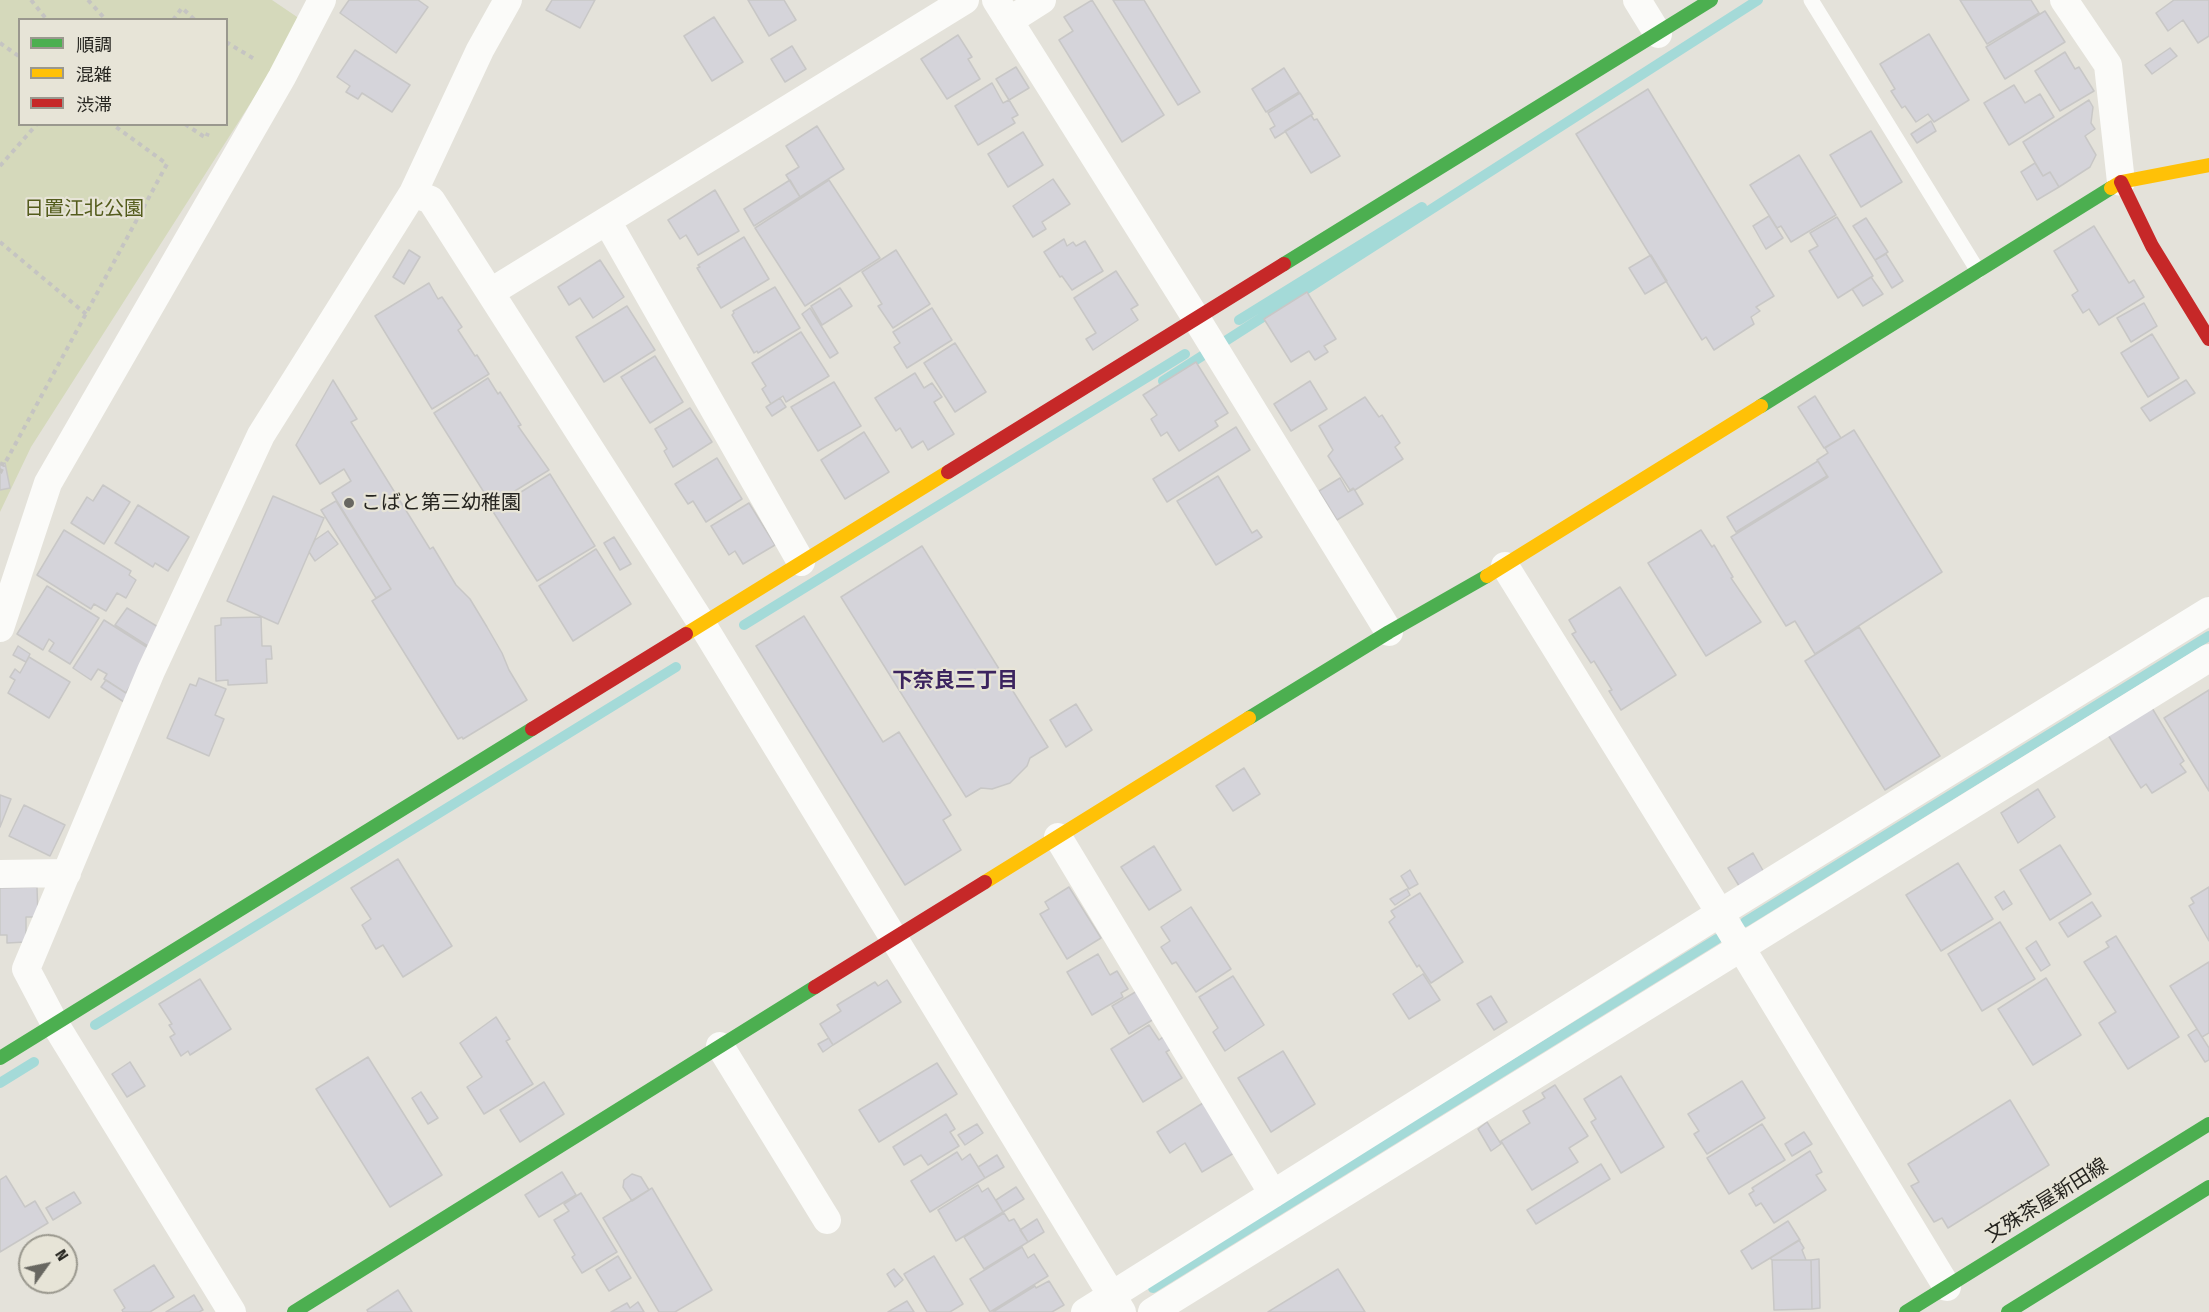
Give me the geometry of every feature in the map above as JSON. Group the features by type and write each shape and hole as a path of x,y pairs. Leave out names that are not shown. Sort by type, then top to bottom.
{"street":[{"path":"0,628 48,483 282,77 322,0"},
{"path":"232,1312 55,1024 26,969 151,671 261,435 413,193 480,50 508,0"},
{"path":"491,292 965,0"},
{"path":"1042,0 1002,10 1196,318 1389,632"},
{"path":"1637,0 1658,34"},
{"path":"0,1058 1711,0"},
{"path":"2064,0 2108,65 2121,182 2152,246 2209,339"},
{"path":"294,1312 1389,632 1505,566 2121,182 2209,165"},
{"path":"413,193 431,200 702,624 1117,1304"},
{"path":"607,220 801,562"},
{"path":"1505,566 1741,947 1947,1287"},
{"path":"1084,1312 1117,1304 1273,1194 1720,913 2209,611"},
{"path":"1152,1312 2209,658"},
{"path":"1058,837 1273,1194"},
{"path":"0,874 67,873"},
{"path":"720,1046 827,1220"},
{"name":"文殊茶屋新田線","path":"1906,1312 2209,1124"},
{"path":"2008,1312 2209,1187"}],"lane":[{"path":"1811,0 1978,271"}],"path":[{"path":"31,0 45,18"},
{"path":"88,0 104,18"},
{"path":"174,18 182,8 193,18"},
{"path":"0,43 18,56"},
{"path":"228,43 255,59"},
{"path":"0,166 35,126"},
{"path":"0,473 2,464 167,164 115,126"},
{"path":"188,126 206,138 210,131"},
{"path":"0,242 86,314"}],"green space":[{"name":"日置江北公園","path":"0,0 272,0 303,21 31,447 0,512"}],"building":[{"path":"349,0 418,0 428,7 396,53 340,13"},
{"path":"552,0 595,0 580,28 546,10"},
{"path":"748,0 784,0 796,20 769,36"},
{"path":"1092,0 1164,115 1122,142 1059,40 1073,31 1064,17"},
{"path":"1113,0 1144,0 1200,92 1178,105"},
{"path":"1960,0 2031,0 2039,13 1987,44"},
{"path":"2174,0 2209,0 2209,36 2198,43 2183,20 2168,31 2156,13"},
{"path":"2045,11 2065,42 2005,79 1986,47"},
{"path":"714,17 743,62 712,81 684,36"},
{"path":"1929,34 1969,100 1934,122 1928,114 1916,122 1905,106 1902,108 1891,91 1895,89 1880,64"},
{"path":"958,35 972,57 968,59 980,79 947,99 921,59"},
{"path":"792,46 806,69 785,82 771,59"},
{"path":"2170,48 2177,56 2152,74 2145,65"},
{"path":"355,50 410,85 392,112 362,93 358,99 346,92 350,86 337,77"},
{"path":"2065,52 2075,69 2079,67 2094,91 2060,111 2035,71"},
{"path":"1016,67 1029,88 1009,100 996,79"},
{"path":"1284,68 1299,92 1266,112 1252,89"},
{"path":"992,83 1003,103 1009,100 1018,115 1012,118 1015,123 978,145 955,106"},
{"path":"2014,85 2025,103 2040,94 2054,117 2009,145 1984,103"},
{"path":"1648,89 1774,296 1756,307 1760,311 1751,317 1754,324 1714,350 1706,337 1702,340 1576,134"},
{"path":"1300,93 1313,114 1275,138 1270,129 1275,126 1268,113"},
{"path":"2089,100 2093,107 2091,123 2095,129 2085,136 2096,155 2090,167 2059,187 2050,172 2043,176 2023,142"},
{"path":"1311,115 1314,120 1317,119 1340,156 1311,173 1285,131"},
{"path":"1931,121 1936,131 1917,143 1911,134"},
{"path":"817,126 844,169 800,197 786,175 799,167 786,146"},
{"path":"1871,131 1902,182 1861,207 1830,155"},
{"path":"1023,132 1043,165 1008,187 988,154"},
{"path":"1799,155 1836,215 1791,242 1781,226 1777,228 1750,185"},
{"path":"2035,163 2043,176 2050,172 2059,187 2037,200 2021,172"},
{"path":"1053,179 1070,204 1042,222 1046,229 1033,237 1013,206"},
{"path":"790,180 800,197 754,226 744,209"},
{"path":"829,180 880,258 805,306 755,228"},
{"path":"715,190 739,231 698,255 686,235 680,239 668,220"},
{"path":"1769,216 1783,238 1766,249 1753,226"},
{"path":"1837,217 1873,276 1838,298 1809,251 1818,246 1810,233"},
{"path":"1866,218 1888,252 1875,260 1853,226"},
{"path":"2094,226 2129,283 2134,280 2144,297 2099,325 2089,309 2083,313 2072,295 2078,291 2054,251"},
{"path":"744,237 769,279 721,308 697,268 700,267 698,265"},
{"path":"1064,239 1067,246 1073,242 1076,246 1085,241 1103,271 1072,290 1062,276 1060,277 1044,252"},
{"path":"409,250 420,257 404,284 393,277"},
{"path":"896,250 930,304 893,328 878,306 882,304 862,272"},
{"path":"1886,254 1903,281 1892,288 1875,260"},
{"path":"1651,255 1667,281 1645,294 1629,268"},
{"path":"600,260 624,297 593,318 580,298 569,305 558,287"},
{"path":"1116,271 1138,305 1131,309 1138,320 1093,350 1086,339 1096,333 1074,298"},
{"path":"1871,277 1883,294 1863,306 1852,289"},
{"path":"429,283 438,299 442,297 462,327 458,330 489,374 432,409 375,316"},
{"path":"775,287 800,328 758,353 757,351 754,353 732,315 733,311"},
{"path":"840,288 852,306 822,325 811,306"},
{"path":"1307,292 1336,339 1324,346 1328,352 1315,360 1309,351 1291,362 1264,319"},
{"path":"2144,303 2157,326 2131,342 2117,318"},
{"path":"627,306 655,350 604,382 576,337"},
{"path":"810,308 838,353 830,358 802,314"},
{"path":"932,308 952,340 907,368 894,347 900,343 893,332"},
{"path":"801,332 829,376 786,402 783,396 771,404 762,389 766,386 752,363"},
{"path":"2152,334 2179,378 2148,397 2121,353"},
{"path":"955,343 986,392 955,412 924,363"},
{"path":"655,356 683,402 650,423 621,377"},
{"path":"1196,362 1228,413 1215,421 1218,426 1179,451 1167,432 1161,436 1151,419 1157,415 1143,395"},
{"path":"915,373 924,388 932,383 942,397 934,402 954,434 928,450 923,441 912,448 900,428 896,431 875,398"},
{"path":"488,378 498,394 500,392 521,425 518,426 549,470 492,505 434,413"},
{"path":"333,380 357,419 351,422 430,549 433,547 456,585 470,599 527,700 463,739 462,737 458,739 372,601 391,589 332,493 351,481 344,469 320,484 296,445"},
{"path":"2186,380 2195,393 2150,421 2141,408"},
{"path":"1310,381 1327,409 1291,431 1274,404"},
{"path":"834,382 861,426 818,451 791,407"},
{"path":"1815,396 1841,438 1824,448 1798,407"},
{"path":"1365,397 1379,417 1382,415 1400,443 1395,447 1403,459 1355,490 1353,488 1350,490 1328,456 1333,450 1319,426"},
{"path":"780,398 786,407 772,416 766,407"},
{"path":"690,408 712,442 673,467 664,451 667,449 655,429"},
{"path":"1236,427 1250,450 1167,502 1153,479"},
{"path":"1854,430 1942,572 1815,654 1795,621 1786,626 1731,537 1828,477 1817,460 1828,453 1825,448"},
{"path":"864,432 889,472 845,499 821,460"},
{"path":"717,458 742,499 706,522 693,501 688,504 675,484"},
{"path":"1818,461 1827,476 1736,532 1727,517"},
{"path":"5,463 10,488 0,490 0,464"},
{"path":"550,474 595,546 537,581 492,510"},
{"path":"1218,476 1252,533 1257,530 1262,537 1216,565 1177,501"},
{"path":"1340,478 1348,492 1354,489 1363,504 1337,520 1319,491"},
{"path":"103,485 130,502 104,544 71,523 87,497 93,501"},
{"path":"273,496 324,518 278,624 227,601"},
{"path":"336,501 391,589 376,598 321,510"},
{"path":"749,503 775,545 743,564 735,551 729,555 711,526"},
{"path":"138,505 189,537 168,571 155,563 153,567 115,543"},
{"path":"64,530 131,571 129,575 136,580 126,598 117,593 106,611 94,604 91,609 37,575"},
{"path":"1701,530 1712,547 1714,545 1733,577 1731,578 1761,622 1706,656 1648,563"},
{"path":"328,531 338,544 315,561 309,552 315,540"},
{"path":"614,537 631,564 620,570 604,543"},
{"path":"922,546 1048,747 1030,758 1027,766 1010,783 992,789 981,788 966,797 841,597"},
{"path":"596,549 631,604 573,641 539,586"},
{"path":"47,586 99,618 70,664 49,651 54,643 49,639 43,650 17,634"},
{"path":"1620,587 1676,675 1621,710 1594,661 1591,663 1572,634 1576,632 1569,620"},
{"path":"127,608 163,630 151,648 115,625"},
{"path":"804,616 883,742 899,732 951,815 943,820 961,850 905,885 756,646"},
{"path":"261,617 262,646 271,646 272,659 266,659 267,683 228,685 228,680 216,681 215,626 221,625 221,618"},
{"path":"104,620 153,651 126,693 104,679 107,674 98,669 91,680 73,668"},
{"path":"1859,627 1940,756 1885,790 1805,661"},
{"path":"18,646 30,654 26,662 13,655"},
{"path":"29,657 70,682 49,718 8,693 15,680 10,677 15,669 20,673"},
{"path":"199,678 226,689 215,715 224,719 209,756 167,738 190,684 196,686"},
{"path":"106,680 126,693 129,688 127,704 101,687"},
{"path":"2209,690 2209,791 2164,718"},
{"path":"1076,704 1092,730 1066,747 1050,720"},
{"path":"2152,708 2184,761 2180,764 2186,772 2152,793 2146,784 2141,788 2108,735"},
{"path":"1244,768 1260,794 1233,811 1216,786"},
{"path":"2038,789 2055,817 2018,843 2001,813"},
{"path":"0,795 11,799 0,827"},
{"path":"24,805 65,825 50,856 9,836"},
{"path":"2060,845 2091,894 2050,920 2020,870"},
{"path":"1154,846 1181,890 1149,910 1121,867"},
{"path":"1753,853 1765,874 1741,889 1728,868"},
{"path":"398,859 452,946 403,977 383,945 376,949 362,925 371,919 351,888"},
{"path":"1958,863 1993,919 1941,951 1906,895"},
{"path":"1410,870 1418,884 1409,889 1401,876"},
{"path":"37,887 38,917 26,917 26,942 7,943 7,935 0,935 0,888"},
{"path":"1069,887 1101,938 1067,959 1040,914 1049,909 1045,902"},
{"path":"2209,887 2209,941 2189,906 2194,903 2191,898"},
{"path":"1407,889 1410,895 1395,905 1390,899"},
{"path":"2004,891 2012,904 2003,910 1995,897"},
{"path":"1420,893 1463,962 1431,983 1419,965 1417,967 1389,922 1395,917 1391,911"},
{"path":"2092,902 2101,916 2068,937 2059,923"},
{"path":"1191,907 1231,969 1196,992 1176,962 1172,964 1161,947 1170,941 1161,927"},
{"path":"2000,922 2035,979 1982,1011 1948,954"},
{"path":"2116,936 2179,1037 2128,1069 2099,1023 2116,1012 2084,962 2109,947 2106,942"},
{"path":"2036,941 2050,965 2041,971 2026,948"},
{"path":"1098,954 1110,975 1117,971 1128,989 1121,993 1123,997 1092,1015 1067,972"},
{"path":"2209,962 2209,1033 2202,1037 2170,986"},
{"path":"1423,974 1440,1000 1409,1019 1393,994"},
{"path":"1233,976 1264,1025 1225,1051 1213,1032 1218,1028 1199,997"},
{"path":"2046,978 2081,1035 2033,1065 1998,1009"},
{"path":"200,979 231,1029 190,1055 188,1051 181,1056 170,1037 175,1034 169,1025 172,1024 159,1004"},
{"path":"887,980 901,1002 833,1045 820,1024 841,1011 837,1005 875,982 878,986"},
{"path":"1137,991 1154,1019 1129,1034 1112,1006"},
{"path":"1491,996 1507,1022 1494,1030 1477,1004"},
{"path":"496,1017 510,1039 506,1041 533,1084 484,1114 467,1087 482,1077 460,1043"},
{"path":"1149,1025 1159,1040 1163,1037 1171,1049 1166,1052 1182,1078 1143,1102 1111,1049"},
{"path":"2197,1029 2209,1048 2209,1060 2205,1062 2188,1035"},
{"path":"829,1038 833,1045 823,1052 818,1044"},
{"path":"1283,1051 1315,1104 1271,1132 1238,1078"},
{"path":"368,1057 442,1175 390,1207 316,1089"},
{"path":"130,1062 145,1086 127,1097 112,1074"},
{"path":"937,1063 957,1094 879,1142 859,1110"},
{"path":"1621,1076 1664,1147 1621,1173 1591,1122 1596,1119 1584,1099"},
{"path":"1742,1081 1765,1118 1707,1154 1694,1134 1699,1131 1688,1114"},
{"path":"544,1082 564,1114 520,1142 500,1110"},
{"path":"1555,1085 1588,1136 1569,1148 1578,1162 1532,1190 1501,1141 1530,1123 1523,1111 1545,1098 1542,1093"},
{"path":"421,1092 438,1118 428,1124 412,1098"},
{"path":"2010,1100 2049,1165 1948,1228 1942,1218 1934,1222 1911,1186 1919,1182 1908,1164"},
{"path":"1203,1103 1234,1153 1202,1172 1185,1143 1170,1153 1157,1132"},
{"path":"946,1114 955,1129 950,1132 959,1146 928,1165 921,1155 904,1165 893,1147"},
{"path":"1487,1122 1501,1144 1491,1151 1478,1129"},
{"path":"977,1124 983,1133 965,1145 958,1135"},
{"path":"1762,1124 1785,1160 1729,1194 1707,1158"},
{"path":"1804,1132 1812,1144 1792,1156 1785,1144"},
{"path":"1810,1151 1822,1172 1816,1175 1826,1190 1774,1223 1761,1203 1756,1206 1749,1194 1754,1191 1752,1188"},
{"path":"957,1152 962,1160 970,1154 985,1178 930,1212 911,1181"},
{"path":"997,1155 1004,1167 985,1178 978,1167"},
{"path":"1601,1164 1610,1179 1536,1224 1527,1210"},
{"path":"562,1172 576,1195 539,1217 525,1195"},
{"path":"632,1174 641,1177 649,1190 632,1201 623,1187 624,1180"},
{"path":"6,1176 25,1207 35,1201 48,1223 30,1234 18,1234 18,1241 0,1252 0,1180"},
{"path":"978,1185 982,1192 988,1188 1003,1212 956,1241 938,1210"},
{"path":"1016,1187 1024,1199 1003,1212 996,1200"},
{"path":"652,1188 712,1290 675,1312 659,1312 603,1218"},
{"path":"74,1192 81,1203 53,1220 46,1208"},
{"path":"581,1193 617,1252 582,1273 572,1257 575,1255 554,1220 569,1211 564,1204"},
{"path":"1004,1213 1009,1221 1014,1219 1028,1242 984,1269 964,1237"},
{"path":"1037,1219 1044,1232 1028,1242 1020,1230"},
{"path":"1788,1221 1800,1240 1752,1269 1741,1251"},
{"path":"1799,1240 1804,1248 1802,1250 1806,1260 1772,1260 1770,1258"},
{"path":"1022,1247 1028,1258 1034,1254 1048,1276 990,1312 970,1279"},
{"path":"618,1256 631,1278 609,1291 596,1270"},
{"path":"934,1256 963,1304 950,1312 927,1312 904,1274"},
{"path":"1819,1259 1820,1308 1812,1309 1811,1260"},
{"path":"1772,1260 1811,1260 1812,1309 1774,1310"},
{"path":"154,1265 174,1297 150,1312 123,1312 125,1308 114,1290"},
{"path":"894,1269 903,1280 895,1287 887,1274"},
{"path":"1338,1269 1365,1312 1268,1312"},
{"path":"1049,1281 1064,1305 1052,1312 993,1312 1035,1286 1036,1288"},
{"path":"398,1290 412,1312 368,1312 367,1310"},
{"path":"194,1295 203,1310 166,1312"},
{"path":"907,1301 914,1312 888,1312"},
{"path":"638,1302 644,1312 611,1312 627,1303 630,1308"}],"waterway":[{"path":"1163,381 1758,0"},
{"path":"1239,320 1422,207"},
{"path":"744,625 1185,354"},
{"path":"1745,922 2209,636"},
{"path":"95,1025 676,667"},
{"path":"1153,1288 1717,939"},
{"path":"0,1083 34,1062"}],"traffic: fast":[{"path":"1284,264 1711,0"},
{"path":"1761,406 2111,188"},
{"path":"1249,718 1389,632 1487,576"},
{"path":"0,1058 532,729"},
{"path":"294,1312 815,987"},
{"path":"1906,1312 2209,1124"},
{"path":"2008,1312 2209,1187"}],"traffic: slow":[{"path":"2111,188 2121,182 2209,165"},
{"path":"1487,576 1761,406"},
{"path":"686,634 948,472"},
{"path":"985,882 1249,718"}],"traffic: jam":[{"path":"2121,182 2152,246 2209,339"},
{"path":"948,472 1284,264"},
{"path":"532,729 686,634"},
{"path":"815,987 985,882"}],"place":[{"name":"こばと第三幼稚園","path":"349,503"}],"district":[{"name":"下奈良三丁目","path":"955,681"}]}
